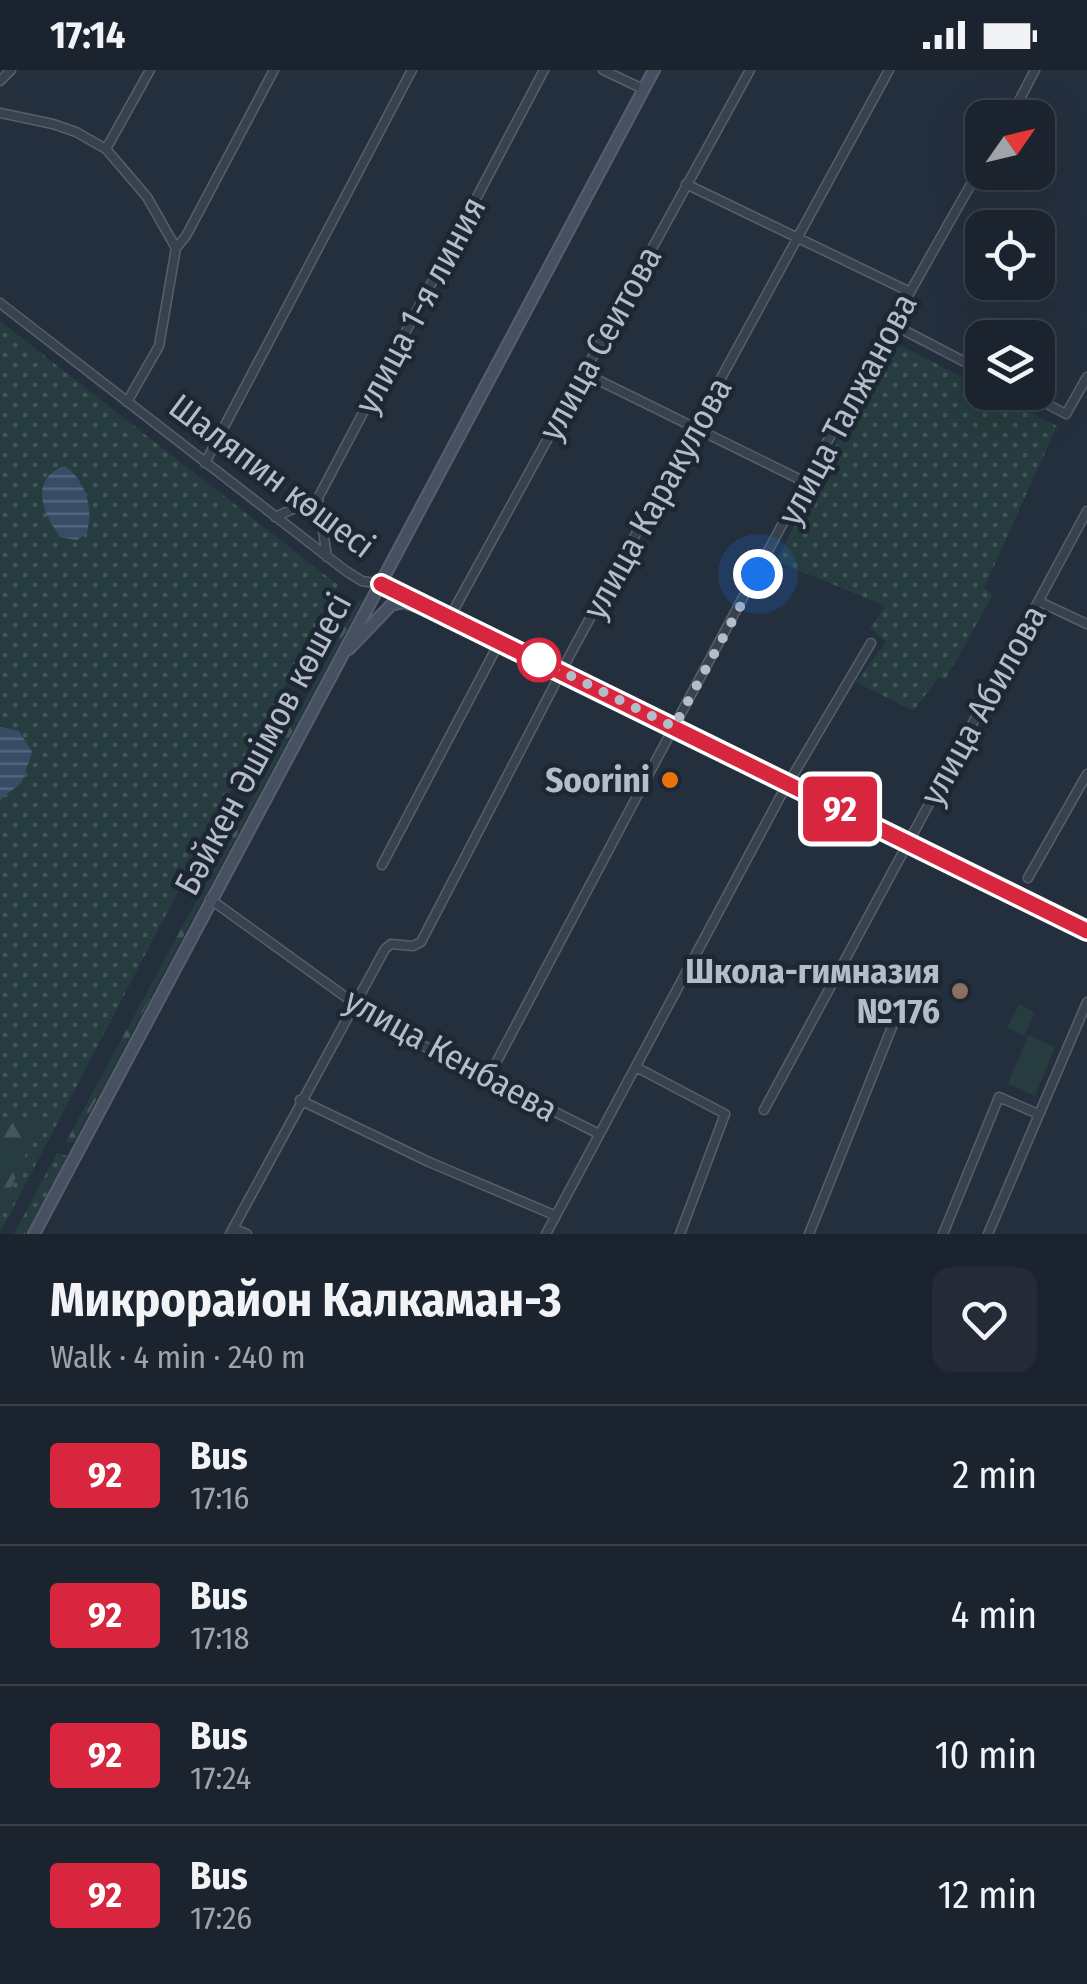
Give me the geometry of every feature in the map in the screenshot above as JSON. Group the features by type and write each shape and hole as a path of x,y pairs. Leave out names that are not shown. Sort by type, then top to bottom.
{"main road":[{"name":"Бәйкен Әшімов көшесі","path":"34,1234 654,70"},
{"name":"Шаляпин көшесі","path":"381,584 1087,931"},
{"path":"338,660 397,603 451,616"}],"street":[{"path":"0,81 11,70"},
{"path":"106,149 150,70"},
{"path":"128,402 159,346 176,248 274,70"},
{"path":"204,462 412,70"},
{"name":"улица 1-я линия","path":"318,498 544,70"},
{"path":"602,70 644,89"},
{"name":"улица Сеитова","path":"451,616 750,70"},
{"name":"улица Каракулова","path":"352,1004 385,949 391,944 413,946 420,942 889,70"},
{"path":"1019,100 1035,70"},
{"path":"0,114 53,124 106,149 146,197 176,248"},
{"path":"686,184 910,292"},
{"name":"улица Талжанова","path":"488,1078 674,727 968,190"},
{"name":"Шаляпин көшесі","path":"0,303 327,557 362,581 381,584"},
{"path":"892,324 965,362"},
{"path":"584,373 807,483"},
{"path":"1055,408 1066,414 1087,377"},
{"path":"275,517 318,498 327,557"},
{"name":"улица Абилова","path":"764,1110 1087,510"},
{"path":"1040,602 1087,624"},
{"path":"382,866 500,641"},
{"path":"546,1234 790,782 871,643"},
{"path":"1028,878 1087,774"},
{"name":"улица Кенбаева","path":"210,899 390,1029 599,1134"},
{"path":"988,1234 1087,1002"},
{"path":"247,1234 231,1231 352,1004"},
{"path":"809,1234 896,1017"},
{"path":"636,1066 725,1114 680,1234"},
{"path":"943,1234 999,1098 1038,1114"},
{"path":"300,1100 428,1162 554,1214"}],"green space":[{"path":"0,321 338,585 0,1233"},
{"path":"890,340 965,378 965,410 1025,410 1057,426 984,588 993,595 945,680 939,677 913,711 856,682 886,642 870,628 885,606 776,561"},
{"path":"359,600 362,601 73,1143 66,1142"},
{"path":"1019,1004 1035,1012 1024,1036 1007,1028"},
{"path":"1028,1035 1055,1047 1035,1096 1008,1084"},
{"path":"0,1118 40,1122 0,1213"},
{"path":"57,1153 67,1156 26,1234 14,1234"}],"water":[{"path":"64,466 77,478 88,504 87,532 77,540 60,537 42,498 46,480"},
{"path":"0,727 19,731 32,752 22,782 0,800"}],"bus line":[{"name":"92","path":"381,584 1087,931"}],"place":[{"name":"Soorini","path":"670,780"},
{"name":"Школа-гимназия №176","path":"960,991"}],"route":[{"path":"539,660 674,727 758,574"}]}
